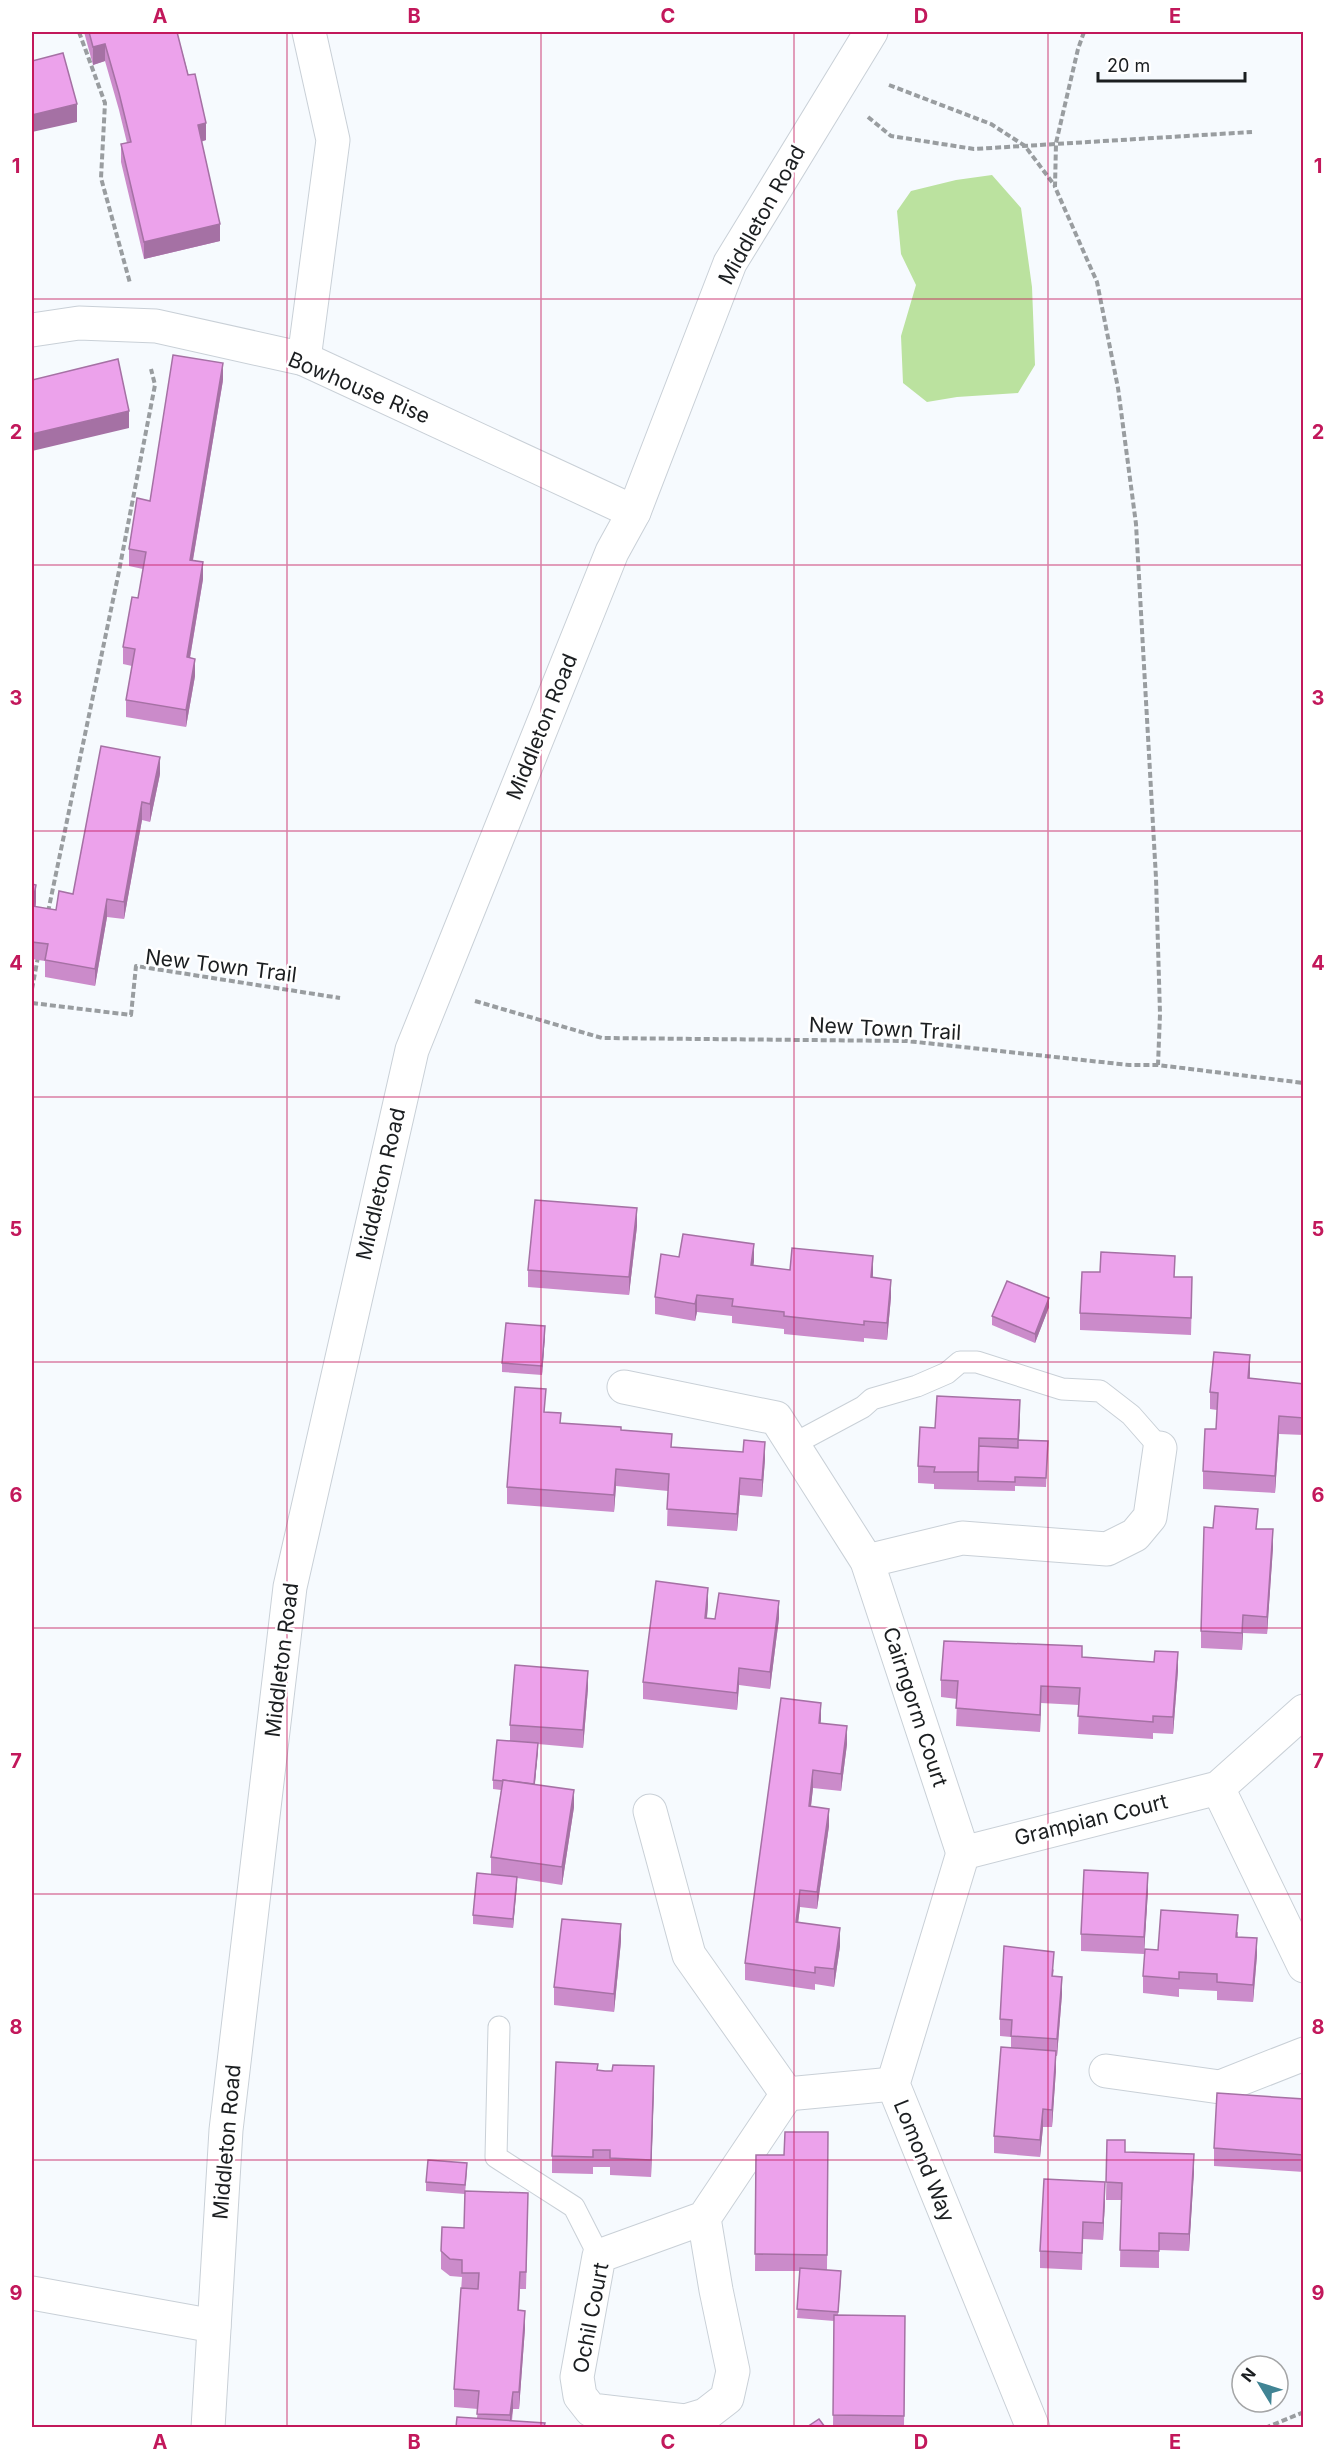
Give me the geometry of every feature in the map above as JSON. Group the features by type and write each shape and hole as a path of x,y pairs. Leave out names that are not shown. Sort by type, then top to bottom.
{"street":[{"path":"304,359 333,140 309,32"},
{"name":"Middleton Road","path":"208,2427 226,2130 290,1587 412,1050 612,552 634,512 730,263 871,32"},
{"name":"Bowhouse Rise","path":"32,330 79,323 156,326 304,359 634,512"},
{"name":"Cairngorm Court","path":"624,1387 776,1418 867,1561 963,1853"},
{"path":"867,1561 962,1538 1107,1549 1135,1536 1150,1517 1160,1448"},
{"name":"Grampian Court","path":"963,1853 1218,1788 1304,1712"},
{"path":"1218,1788 1304,1966"},
{"path":"650,1811 689,1955 787,2094"},
{"name":"Lomond Way","path":"963,1853 893,2084 1033,2427"},
{"path":"1106,2070 1220,2087 1304,2054"},
{"path":"787,2094 893,2084"},
{"path":"704,2218 787,2094"},
{"name":"Ochil Court","path":"704,2218 733,2371 727,2398 705,2415 685,2421 591,2410 580,2396 578,2377 599,2256 704,2218"},
{"path":"32,2293 214,2326"}],"lane":[{"path":"792,1445 863,1407 872,1399 917,1386 947,1373 960,1362 977,1362 1062,1389 1100,1391 1131,1416 1160,1448"},
{"path":"500,2027 496,2157 574,2207 599,2256"}],"path":[{"path":"46,920 118,576 154,385 141,326 101,178 105,103 79,32"},
{"path":"1055,187 1056,143 1077,49 1084,32"},
{"path":"842,78 885,83 991,124 1025,146 1055,187 1097,282 1118,388 1136,524 1156,878 1160,1014 1158,1065"},
{"path":"842,78 891,136 974,149 1252,132"},
{"path":"32,989 39,955"},
{"name":"New Town Trail","path":"32,1003 131,1015 136,966 340,998"},
{"name":"New Town Trail","path":"469,1000 602,1038 907,1041 1129,1065 1158,1065 1304,1083"},
{"path":"1265,2427 1304,2412"}],"green space":[{"path":"992,175 1021,208 1032,287 1035,365 1018,393 957,397 927,402 903,383 901,336 916,285 901,254 897,211 911,191 956,180"}],"building":[{"path":"89,32 177,32 188,75 195,74 206,123 198,125 220,224 144,242 121,144 131,142 119,93 105,44 93,47"},
{"path":"63,53 77,104 32,115 32,61"},
{"path":"173,355 223,363 190,560 203,562 187,657 195,659 186,710 126,700 135,649 123,647 132,597 138,598 146,552 129,549 137,498 150,501"},
{"path":"118,359 129,411 32,434 32,380"},
{"path":"101,746 160,757 150,804 142,802 124,902 107,899 95,969 45,960 48,944 32,942 32,906 56,910 59,891 73,894"},
{"path":"32,884 36,885 32,906"},
{"path":"535,1200 637,1208 629,1277 528,1270"},
{"path":"683,1234 754,1244 751,1265 790,1270 792,1248 873,1256 871,1277 891,1280 887,1323 864,1321 864,1325 784,1316 784,1312 732,1306 733,1299 697,1295 695,1304 655,1297 661,1254 679,1257"},
{"path":"1101,1252 1175,1256 1174,1277 1192,1277 1191,1318 1080,1313 1082,1272 1100,1272"},
{"path":"1007,1281 1049,1298 1035,1334 992,1316"},
{"path":"506,1323 545,1326 542,1366 502,1363"},
{"path":"1214,1352 1250,1355 1248,1378 1304,1384 1304,1418 1279,1416 1275,1476 1203,1471 1205,1429 1216,1429 1218,1393 1210,1392"},
{"path":"515,1387 546,1389 544,1412 561,1413 560,1423 621,1427 621,1430 672,1434 671,1447 743,1452 744,1440 765,1442 762,1480 740,1478 737,1514 667,1509 669,1474 616,1469 614,1495 507,1487"},
{"path":"937,1396 1020,1400 1018,1439 979,1438 978,1472 934,1472 935,1467 918,1466 920,1427 935,1428"},
{"path":"1018,1440 1048,1441 1046,1478 1015,1477 1015,1482 978,1481 979,1446 1018,1448"},
{"path":"1215,1506 1258,1509 1256,1529 1273,1529 1267,1617 1243,1615 1242,1633 1201,1631 1204,1527 1213,1528"},
{"path":"656,1581 708,1588 705,1618 715,1619 719,1593 779,1601 770,1672 739,1668 737,1693 643,1682"},
{"path":"944,1641 1082,1646 1082,1657 1154,1662 1155,1651 1178,1652 1173,1717 1153,1716 1153,1722 1078,1716 1080,1688 1041,1686 1040,1715 956,1708 958,1681 941,1680"},
{"path":"515,1665 588,1671 583,1730 510,1725"},
{"path":"781,1698 821,1703 819,1723 847,1726 841,1774 813,1770 809,1806 829,1809 817,1892 800,1890 796,1922 840,1928 834,1969 815,1967 815,1973 745,1963"},
{"path":"497,1740 538,1743 534,1784 493,1780"},
{"path":"503,1780 574,1790 562,1867 491,1857"},
{"path":"1084,1870 1148,1873 1144,1937 1081,1934"},
{"path":"477,1873 517,1877 513,1919 473,1915"},
{"path":"1161,1910 1238,1915 1236,1937 1257,1938 1253,1985 1217,1982 1217,1974 1179,1972 1179,1979 1143,1976 1145,1949 1158,1950"},
{"path":"562,1919 621,1924 614,1994 554,1987"},
{"path":"1004,1946 1054,1952 1052,1976 1062,1977 1057,2039 1011,2036 1012,2020 1000,2019"},
{"path":"1001,2047 1056,2051 1052,2110 1043,2109 1040,2140 994,2136"},
{"path":"556,2062 598,2064 597,2070 605,2071 612,2071 613,2065 654,2066 651,2160 610,2158 610,2150 593,2150 593,2157 552,2156"},
{"path":"1217,2093 1304,2099 1304,2155 1214,2148"},
{"path":"785,2132 828,2132 827,2255 755,2254 756,2155 784,2155"},
{"path":"1107,2140 1125,2140 1125,2152 1194,2154 1189,2234 1159,2233 1159,2251 1120,2250 1122,2183 1106,2182"},
{"path":"428,2160 467,2163 465,2185 426,2182"},
{"path":"1044,2179 1105,2182 1103,2223 1083,2222 1082,2253 1040,2251"},
{"path":"465,2191 528,2193 526,2272 520,2272 518,2310 525,2311 519,2392 513,2392 510,2415 477,2414 479,2391 454,2389 461,2288 478,2289 479,2273 462,2273 462,2260 450,2259 441,2251 442,2227 464,2228"},
{"path":"800,2268 841,2271 838,2312 797,2309"},
{"path":"834,2315 905,2316 904,2416 833,2415"},
{"path":"457,2417 545,2423 544,2427 456,2427"},
{"path":"819,2419 825,2427 807,2427"}]}
